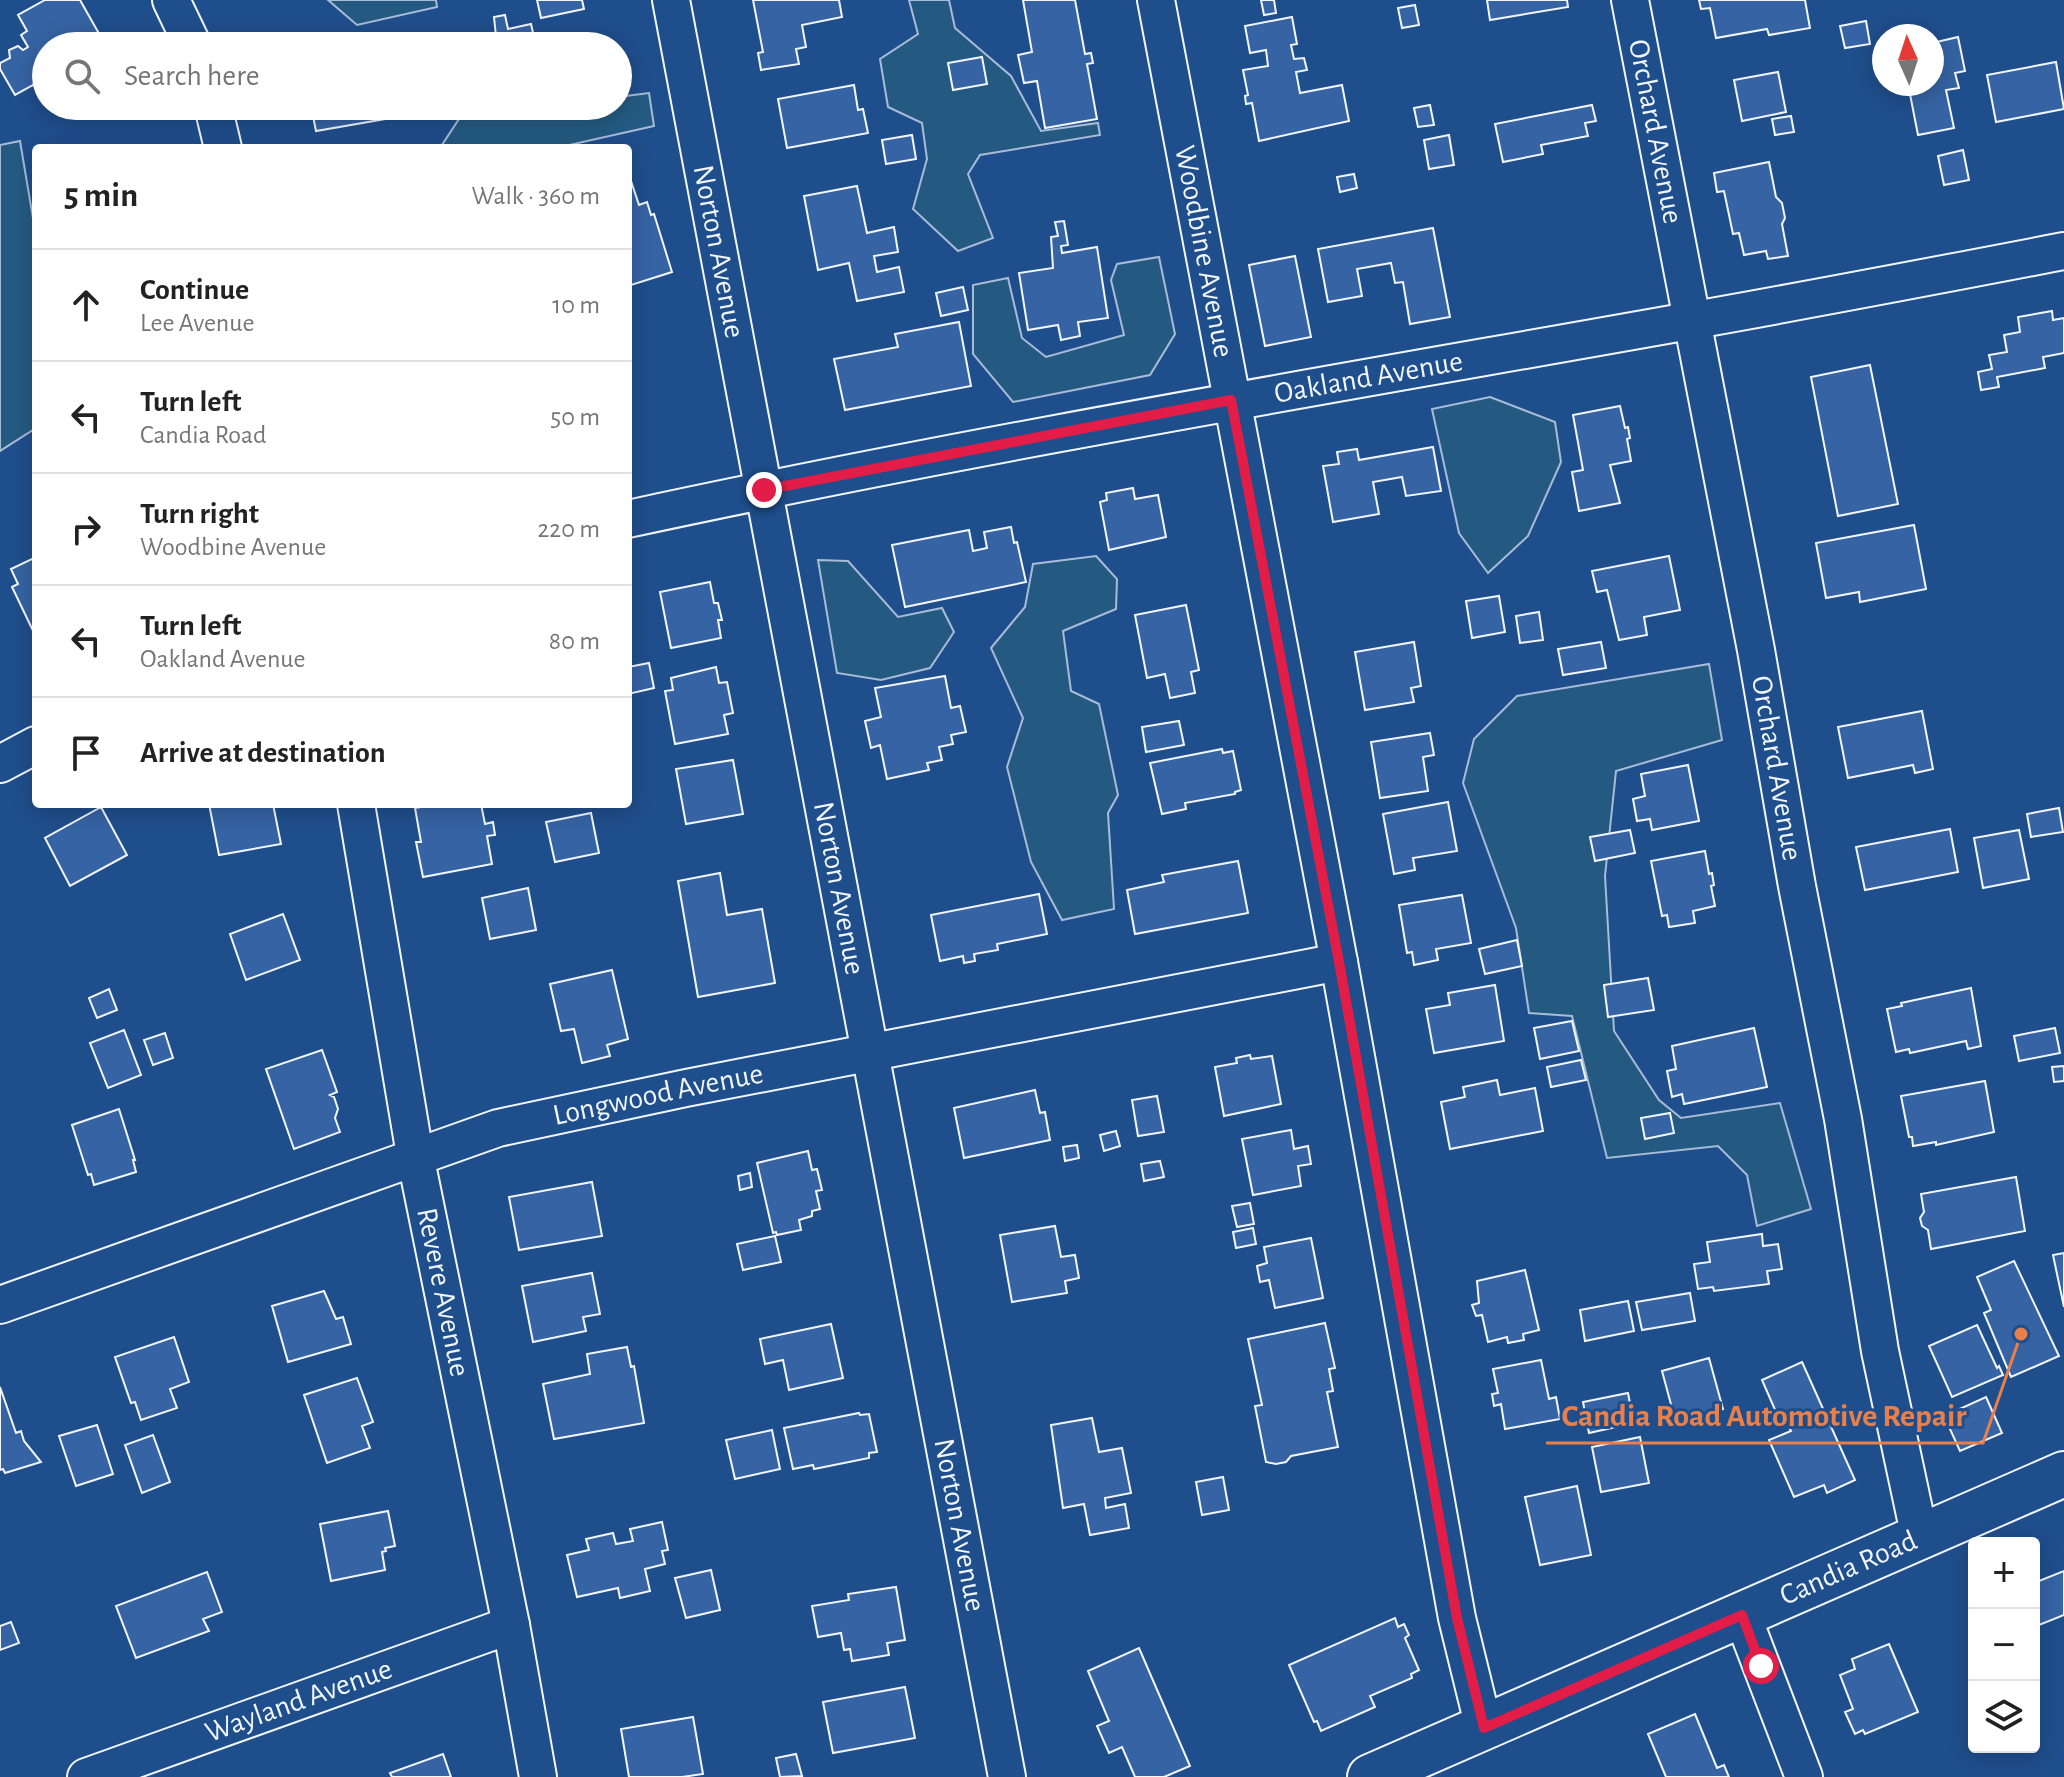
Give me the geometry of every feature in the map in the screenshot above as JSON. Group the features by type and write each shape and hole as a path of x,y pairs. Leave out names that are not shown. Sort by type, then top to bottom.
{"main road":[{"name":"Candia Road","path":"1370,1777 2064,1474"}],"street":[{"path":"171,0 186,32"},
{"name":"Norton Avenue","path":"671,0 1007,1777"},
{"name":"Woodbine Avenue","path":"1156,0 1339,962 1454,1603 1484,1728"},
{"name":"Orchard Avenue","path":"1630,0 1843,1119 1880,1351 1920,1538"},
{"path":"216,120 222,144"},
{"name":"Oakland Avenue","path":"632,518 1231,400 1691,321 2064,251"},
{"path":"0,764 32,747"},
{"name":"Revere Avenue","path":"357,808 415,1155 511,1625 538,1777"},
{"name":"Longwood Avenue","path":"0,1305 498,1128 686,1088 1339,962"},
{"path":"1742,1615 1804,1777"},
{"name":"Wayland Avenue","path":"86,1777 511,1625"}],"shaded area":[{"path":"328,0 436,0 437,7 357,25"},
{"path":"909,0 949,0 955,28 1011,76 1041,131 1098,123 1100,135 980,155 968,174 993,238 958,251 913,209 927,159 922,123 888,107 880,59 918,34"},
{"path":"649,93 654,126 574,144 443,144 458,120 632,120 632,95"},
{"path":"20,141 32,212 32,431 0,451 0,145"},
{"path":"1159,257 1175,334 1150,375 1013,402 973,354 973,285 1008,278 1022,338 1046,357 1124,335 1111,280 1117,264"},
{"path":"1490,397 1555,422 1561,462 1528,536 1488,573 1459,533 1432,409"},
{"path":"1096,556 1117,579 1116,609 1063,631 1071,691 1099,704 1118,795 1108,813 1114,909 1062,920 1031,862 1007,767 1023,718 991,648 1025,607 1033,564"},
{"path":"818,560 848,561 898,617 942,608 954,632 930,668 881,680 837,673"},
{"path":"1709,664 1722,740 1616,771 1605,876 1614,1031 1659,1100 1681,1118 1780,1103 1811,1209 1757,1226 1747,1175 1718,1146 1607,1158 1572,1016 1529,1013 1516,928 1463,783 1474,739 1517,696"}],"building":[{"path":"45,0 80,0 98,32 32,32 32,86 15,95 0,69 0,63 10,58 9,50 18,46 23,50 28,47 21,35 27,31 18,15"},
{"path":"537,0 582,0 584,9 541,18"},
{"path":"753,0 839,0 842,17 802,25 806,47 796,49 799,64 761,70 758,53 763,52"},
{"path":"1023,0 1075,0 1085,54 1091,53 1093,63 1087,64 1097,119 1045,128 1037,81 1024,83 1018,55 1032,52"},
{"path":"1261,0 1274,0 1276,13 1264,15"},
{"path":"1487,0 1567,0 1568,7 1490,20"},
{"path":"1699,0 1805,0 1810,28 1769,35 1767,29 1716,38 1710,8 1701,9"},
{"path":"1415,5 1419,25 1402,28 1398,8"},
{"path":"505,15 508,29 531,24 533,32 496,32 494,17"},
{"path":"1292,17 1297,44 1291,45 1294,59 1304,58 1307,70 1296,72 1300,93 1342,85 1349,121 1259,141 1252,103 1246,104 1245,96 1248,95 1243,70 1268,66 1266,50 1250,53 1245,26"},
{"path":"1866,21 1870,44 1845,48 1840,26"},
{"path":"1958,37 1965,71 1955,73 1959,88 1946,90 1954,128 1918,135 1910,96 1944,96 1944,40"},
{"path":"982,57 987,84 953,90 948,63"},
{"path":"2056,62 2064,109 1996,122 1987,75"},
{"path":"1778,72 1786,112 1742,121 1734,80"},
{"path":"854,85 858,110 863,109 868,133 787,148 778,99"},
{"path":"1430,105 1434,125 1418,127 1414,108"},
{"path":"1592,105 1596,121 1585,123 1588,136 1541,145 1543,154 1503,162 1495,124"},
{"path":"1791,116 1794,132 1775,135 1772,119"},
{"path":"314,120 380,120 316,131"},
{"path":"912,135 916,159 886,164 882,140"},
{"path":"1449,135 1454,165 1429,169 1424,140"},
{"path":"1963,150 1969,180 1944,185 1938,156"},
{"path":"1769,162 1776,197 1782,203 1788,256 1768,259 1766,251 1744,255 1739,233 1733,234 1724,191 1717,192 1714,173"},
{"path":"1354,174 1357,188 1340,192 1337,177"},
{"path":"632,184 639,205 647,202 651,215 654,214 672,272 632,285"},
{"path":"857,186 867,233 894,227 898,252 874,256 877,272 899,267 904,292 857,301 849,263 818,270 804,196"},
{"path":"1064,221 1068,245 1061,246 1062,253 1097,247 1108,318 1078,322 1080,336 1061,340 1058,325 1028,330 1019,273 1053,268 1051,237 1058,236 1055,222"},
{"path":"1433,228 1450,317 1410,324 1403,282 1395,283 1391,263 1357,269 1362,296 1328,302 1318,249"},
{"path":"1295,256 1311,337 1265,346 1249,265"},
{"path":"963,287 968,310 941,316 936,293"},
{"path":"2052,311 2053,320 2064,318 2064,353 2043,357 2045,368 1997,377 1999,387 1981,390 1978,372 1992,369 1989,355 2007,352 2004,335 2020,332 2018,317"},
{"path":"959,322 971,386 845,410 834,359 898,347 895,334"},
{"path":"1870,365 1898,504 1838,516 1811,377"},
{"path":"1620,406 1625,428 1628,427 1631,461 1610,465 1620,503 1579,511 1572,472 1583,470 1573,415"},
{"path":"1433,447 1441,491 1406,496 1402,477 1373,482 1379,514 1333,522 1323,466 1339,464 1337,452 1357,449 1359,460"},
{"path":"1133,488 1135,499 1158,495 1166,537 1109,550 1100,502 1107,500 1106,493"},
{"path":"1914,525 1926,589 1860,602 1859,592 1826,598 1816,543"},
{"path":"1011,527 1026,582 905,607 892,545 969,530 973,551 987,548 984,532"},
{"path":"1669,556 1680,610 1644,617 1647,635 1619,640 1607,590 1597,592 1592,571"},
{"path":"32,559 32,629 12,587 18,584 11,569"},
{"path":"710,582 714,603 718,603 722,620 718,620 721,638 671,648 660,592"},
{"path":"1499,596 1505,632 1472,638 1466,601"},
{"path":"1186,605 1199,670 1191,672 1195,693 1170,698 1165,674 1147,678 1135,615"},
{"path":"1539,612 1543,640 1520,643 1516,616"},
{"path":"1414,642 1421,686 1411,688 1414,702 1365,710 1355,652"},
{"path":"1601,642 1606,668 1563,675 1558,649"},
{"path":"649,663 654,688 632,693 632,666"},
{"path":"716,667 719,683 727,682 733,713 724,715 728,734 675,744 665,691 673,690 671,678"},
{"path":"945,676 951,708 960,706 966,732 951,735 953,744 939,747 942,760 927,763 929,770 887,779 880,745 871,748 865,721 881,717 875,688"},
{"path":"1922,711 1933,769 1915,773 1913,765 1848,778 1838,727"},
{"path":"1179,721 1184,745 1146,752 1142,727"},
{"path":"1430,733 1434,755 1423,757 1428,791 1380,798 1371,742"},
{"path":"1222,749 1223,753 1233,751 1241,790 1235,794 1185,803 1186,809 1162,814 1150,763"},
{"path":"733,760 743,814 686,824 676,769"},
{"path":"1688,765 1699,821 1652,830 1650,819 1637,821 1633,799 1645,796 1641,774"},
{"path":"1448,802 1457,851 1413,858 1415,870 1394,874 1383,814"},
{"path":"102,808 127,855 70,886 45,838"},
{"path":"210,808 274,808 281,844 219,855"},
{"path":"415,808 482,808 485,824 493,822 495,835 487,836 492,864 423,877 416,842 421,842"},
{"path":"2059,808 2063,832 2031,837 2027,814"},
{"path":"591,813 599,853 555,862 546,822"},
{"path":"1950,829 1958,872 1865,890 1856,847"},
{"path":"1630,830 1635,853 1595,861 1590,837"},
{"path":"2019,830 2029,879 1983,888 1974,838"},
{"path":"1705,851 1709,874 1712,873 1715,906 1693,911 1695,923 1669,927 1667,915 1662,916 1651,861"},
{"path":"1238,861 1248,913 1135,934 1127,890 1164,882 1162,875"},
{"path":"720,873 727,915 762,909 775,983 698,997 678,881"},
{"path":"528,888 536,930 490,939 482,898"},
{"path":"1039,894 1047,934 997,944 998,950 974,954 975,961 964,963 963,956 940,961 931,915"},
{"path":"1462,895 1471,943 1436,949 1438,960 1414,965 1412,952 1407,953 1399,905"},
{"path":"283,914 300,960 246,980 230,934"},
{"path":"1517,940 1522,966 1485,974 1479,949"},
{"path":"612,970 628,1039 607,1045 610,1056 582,1063 574,1029 561,1031 550,984"},
{"path":"1648,978 1654,1010 1608,1017 1604,985"},
{"path":"1495,985 1504,1041 1434,1053 1426,1009 1450,1005 1448,993"},
{"path":"1971,988 1981,1046 1968,1049 1966,1041 1910,1053 1909,1049 1896,1052 1887,1009 1902,1006 1901,1003"},
{"path":"109,989 117,1010 97,1018 89,998"},
{"path":"1572,1021 1579,1051 1540,1059 1534,1028"},
{"path":"1754,1028 1767,1087 1684,1104 1682,1094 1672,1097 1667,1071 1676,1069 1672,1046"},
{"path":"2055,1028 2060,1053 2019,1061 2014,1036"},
{"path":"124,1030 141,1075 108,1088 90,1043"},
{"path":"165,1033 173,1058 153,1065 144,1040"},
{"path":"322,1050 337,1092 330,1095 334,1097 338,1109 335,1118 340,1132 294,1149 266,1069"},
{"path":"1250,1055 1251,1059 1272,1056 1281,1104 1224,1116 1215,1067 1237,1063 1236,1058"},
{"path":"1581,1060 1586,1080 1551,1087 1547,1067"},
{"path":"2064,1066 2064,1081 2054,1082 2052,1067"},
{"path":"1497,1080 1500,1095 1535,1088 1543,1131 1450,1149 1441,1102 1465,1097 1463,1087"},
{"path":"1985,1081 1994,1132 1936,1145 1936,1142 1913,1146 1901,1096"},
{"path":"1035,1090 1040,1113 1045,1112 1050,1140 964,1158 954,1108"},
{"path":"1157,1096 1164,1132 1138,1136 1132,1100"},
{"path":"119,1109 136,1172 94,1185 72,1125"},
{"path":"1670,1113 1674,1133 1645,1139 1641,1118"},
{"path":"1291,1130 1294,1149 1308,1146 1311,1164 1298,1166 1301,1186 1253,1195 1242,1139"},
{"path":"1116,1131 1120,1146 1104,1151 1100,1135"},
{"path":"1077,1145 1079,1158 1065,1161 1063,1147"},
{"path":"808,1151 812,1170 817,1169 822,1190 816,1191 820,1209 812,1211 812,1216 799,1220 801,1230 777,1235 773,1233 757,1163"},
{"path":"1160,1161 1164,1177 1144,1181 1141,1164"},
{"path":"750,1173 752,1187 740,1190 738,1176"},
{"path":"2016,1177 2025,1231 1931,1249 1928,1230 1922,1226 1920,1218 1924,1212 1921,1194"},
{"path":"592,1182 602,1236 519,1250 509,1197"},
{"path":"1250,1203 1254,1224 1237,1227 1232,1206"},
{"path":"1055,1226 1061,1257 1075,1255 1079,1278 1065,1281 1067,1293 1012,1302 1000,1235"},
{"path":"1253,1228 1256,1244 1236,1248 1233,1232"},
{"path":"1762,1234 1763,1246 1778,1244 1782,1269 1767,1271 1769,1284 1714,1291 1713,1287 1698,1289 1694,1264 1710,1262 1707,1242"},
{"path":"775,1236 781,1262 743,1270 737,1244"},
{"path":"1311,1238 1323,1298 1275,1308 1269,1280 1260,1282 1257,1266 1267,1263 1264,1247"},
{"path":"2064,1253 2064,1307 2053,1255"},
{"path":"2014,1261 2059,1356 2011,1377 1984,1313 1991,1310 1977,1277"},
{"path":"1525,1270 1539,1330 1523,1334 1524,1340 1508,1343 1507,1337 1488,1342 1482,1315 1476,1316 1472,1305 1479,1303 1477,1281"},
{"path":"592,1273 600,1314 583,1317 586,1331 533,1342 522,1286"},
{"path":"324,1291 336,1319 343,1317 351,1344 288,1362 272,1306"},
{"path":"1690,1293 1695,1321 1642,1330 1636,1302"},
{"path":"1628,1301 1634,1331 1585,1341 1580,1310"},
{"path":"1325,1323 1335,1368 1329,1369 1333,1391 1327,1392 1338,1447 1291,1456 1286,1462 1266,1462 1255,1406 1262,1405 1248,1339"},
{"path":"831,1324 843,1378 789,1390 783,1360 765,1364 760,1339"},
{"path":"1977,1325 2003,1375 1952,1397 1929,1346"},
{"path":"174,1337 189,1382 170,1389 177,1408 141,1420 135,1402 131,1403 115,1357"},
{"path":"627,1347 631,1367 634,1366 644,1423 554,1439 543,1384 590,1374 587,1354"},
{"path":"1709,1358 1723,1409 1676,1423 1662,1371"},
{"path":"1541,1360 1549,1399 1556,1397 1560,1419 1505,1429 1501,1404 1494,1406 1492,1394 1498,1393 1493,1369"},
{"path":"1802,1362 1855,1480 1827,1493 1824,1485 1794,1497 1769,1440 1791,1431 1784,1417 1779,1419 1762,1380"},
{"path":"357,1378 373,1422 362,1426 370,1448 327,1463 304,1395"},
{"path":"0,1387 16,1433 21,1431 24,1441 41,1462 5,1473 3,1469 0,1470"},
{"path":"1628,1393 1634,1423 1589,1433 1583,1402"},
{"path":"1986,1397 2002,1433 1960,1451 1944,1416"},
{"path":"859,1413 869,1414 877,1452 869,1453 869,1458 814,1469 813,1465 793,1469 784,1428"},
{"path":"1092,1418 1099,1452 1122,1448 1131,1493 1105,1498 1106,1508 1125,1504 1129,1528 1090,1535 1084,1504 1063,1508 1051,1425"},
{"path":"97,1425 113,1474 76,1486 59,1436"},
{"path":"772,1430 780,1469 735,1479 726,1440"},
{"path":"153,1435 170,1482 142,1493 125,1445"},
{"path":"1640,1437 1649,1483 1601,1492 1592,1447"},
{"path":"1223,1477 1229,1510 1202,1515 1196,1482"},
{"path":"1577,1486 1591,1555 1540,1565 1525,1497"},
{"path":"388,1511 395,1546 382,1552 385,1570 331,1581 320,1524"},
{"path":"662,1522 668,1550 662,1551 665,1564 645,1569 650,1591 620,1598 618,1588 577,1597 567,1555 589,1550 586,1539 613,1533 616,1544 633,1541 630,1529"},
{"path":"711,1570 720,1610 686,1618 675,1578"},
{"path":"2064,1571 2064,1615 2040,1625 2040,1609 2040,1581"},
{"path":"207,1572 222,1612 203,1619 209,1631 136,1658 116,1606"},
{"path":"896,1587 905,1640 887,1643 889,1655 852,1661 850,1649 844,1650 841,1633 818,1637 812,1606 849,1600 848,1594"},
{"path":"1395,1618 1398,1627 1404,1624 1409,1635 1405,1638 1419,1670 1411,1674 1412,1678 1370,1696 1375,1707 1321,1731 1289,1665"},
{"path":"11,1622 19,1643 0,1650 0,1626"},
{"path":"1889,1644 1918,1712 1865,1734 1863,1730 1855,1734 1845,1712 1853,1709 1840,1675 1855,1669 1852,1659"},
{"path":"1139,1648 1190,1766 1164,1777 1135,1777 1122,1747 1109,1753 1097,1726 1109,1721 1088,1671"},
{"path":"905,1687 915,1738 833,1753 823,1702"},
{"path":"1695,1714 1717,1768 1724,1765 1729,1777 1666,1777 1648,1734"},
{"path":"693,1717 703,1774 629,1777 621,1729"},
{"path":"443,1754 451,1777 392,1777 390,1773"},
{"path":"796,1754 802,1776 780,1777 776,1758"}],"place":[{"name":"Candia Road Automotive Repair","path":"2021,1334"}],"route":[{"path":"764,490 1231,400 1339,962 1457,1618 1484,1728 1742,1615 1761,1666"}]}
